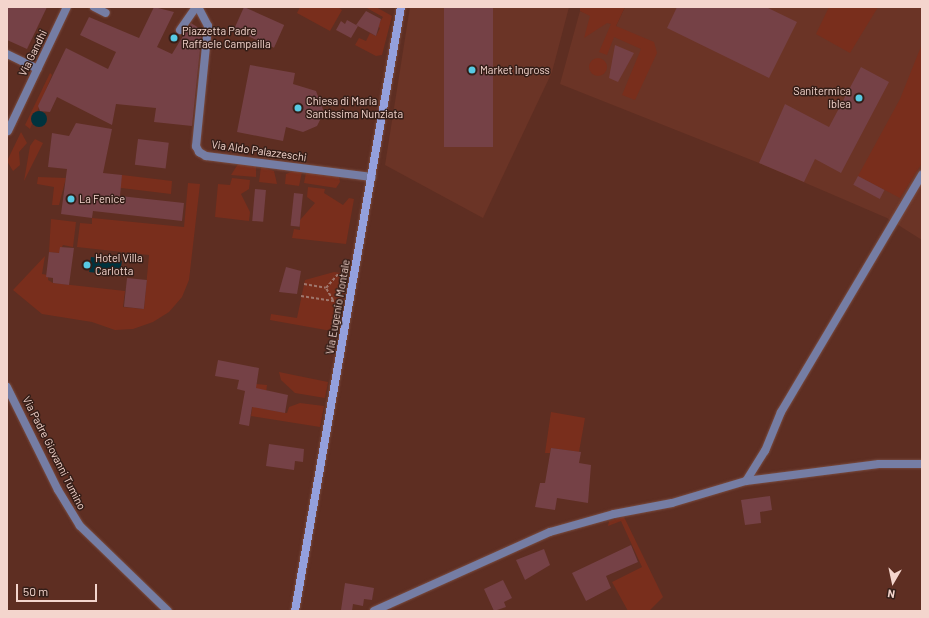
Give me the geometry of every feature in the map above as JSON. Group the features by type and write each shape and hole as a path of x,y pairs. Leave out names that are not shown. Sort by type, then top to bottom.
{"main road":[{"name":"Via Eugenio Montale","path":"295,611 401,7"}],"street":[{"name":"Via Gandhi","path":"8,131 67,7"},
{"path":"94,7 106,13"},
{"path":"180,30 197,7"},
{"name":"Via Aldo Palazzeschi","path":"197,7 208,26 196,146 199,152 206,156 372,177"},
{"path":"7,54 38,69"},
{"path":"746,481 765,450 781,412 922,175"},
{"name":"Via Padre Giovanni Tumino","path":"7,387 80,526 168,611"},
{"path":"374,611 550,532 746,481 879,464 922,464"}],"path":[{"path":"326,288 339,273"},
{"path":"304,284 326,288 334,301"},
{"path":"301,296 342,303"}],"shaded area":[{"path":"300,7 338,7 342,10 330,31 297,13"},
{"path":"365,7 376,7 392,16 382,55 376,56 355,45 359,38 366,41 370,33 376,36 380,28 377,26 383,17"},
{"path":"410,7 569,7 552,72 483,218 385,165"},
{"path":"580,7 625,7 616,26 654,42 657,53 635,100 622,95 641,49 614,37 607,55 599,52 611,24 607,23 584,38 590,16 580,11"},
{"path":"625,7 922,7 922,240 887,218 759,163 560,84 580,11 616,26"},
{"path":"829,7 878,7 850,53 816,34"},
{"path":"922,44 922,163 900,198 858,176 900,99"},
{"path":"598,58 604,61 607,67 604,73 598,76 592,73 589,67 592,61"},
{"path":"50,73 52,75 30,129 25,125"},
{"path":"21,132 27,143 19,152 20,165 13,171 7,161"},
{"path":"35,139 43,143 24,181 30,146"},
{"path":"238,164 256,166 256,177 231,175"},
{"path":"261,167 274,171 277,184 259,182"},
{"path":"294,171 302,172 299,186 285,184 286,174"},
{"path":"306,173 339,177 340,182 336,188 304,183"},
{"path":"122,175 172,181 171,194 105,186 121,181"},
{"path":"38,177 66,178 59,205 52,205 54,187 37,184"},
{"path":"232,178 250,180 249,189 241,194 250,212 249,221 215,217 218,184 230,185"},
{"path":"188,183 200,184 189,280 182,297 169,312 153,322 133,329 115,330 92,322 42,314 13,290 45,256 42,274 48,275 48,280 53,283 125,291 123,307 144,309 149,255 77,247 80,223 92,224 92,218 184,227"},
{"path":"308,187 325,189 324,193 343,205 349,198 354,199 346,244 292,238 294,229 300,230 300,220 315,203 307,197"},
{"path":"51,219 76,222 73,247 63,245 59,253 49,252"},
{"path":"334,272 347,274 337,332 270,320 271,314 297,318 305,280"},
{"path":"279,372 328,382 325,398 295,393 281,380"},
{"path":"256,384 267,385 264,409 287,413 289,407 300,403 324,406 320,427 251,416"},
{"path":"551,412 585,418 579,452 551,448 550,453 545,453"},
{"path":"624,517 663,597 649,611 628,611 612,582 642,567 621,521 608,526 609,521"}],"water":[{"path":"39,111 46,116 47,119 42,126 39,127 32,122 31,119 36,112"},
{"path":"91,257 122,261 120,276 89,272"}],"building":[{"path":"7,7 47,7 27,49 7,40"},
{"path":"154,7 174,12 157,47 172,54 191,23 202,30 192,126 154,122 156,108 116,104 112,125 57,97 50,112 40,111 38,106 66,48 108,69 116,52 80,35 89,17 139,38"},
{"path":"244,7 284,25 274,48 234,30"},
{"path":"444,7 493,7 493,147 444,147"},
{"path":"677,7 766,7 797,22 769,78 667,28"},
{"path":"366,11 381,19 376,36 356,25"},
{"path":"347,20 358,26 351,38 336,30 341,21 345,24"},
{"path":"615,45 634,53 618,82 609,78"},
{"path":"250,65 295,73 293,84 316,91 324,112 317,126 303,132 286,127 283,141 237,132"},
{"path":"861,67 889,82 841,173 815,159 804,182 759,163 785,104 829,127"},
{"path":"76,123 112,129 103,173 122,175 120,196 184,203 182,221 93,211 92,218 61,214 67,169 48,167 52,133 69,136"},
{"path":"138,139 169,143 166,169 135,165"},
{"path":"858,176 884,190 880,199 853,185"},
{"path":"255,189 266,190 263,222 252,221"},
{"path":"294,193 303,194 300,227 291,226"},
{"path":"60,247 74,248 69,285 53,283 53,278 46,277 49,252 59,253"},
{"path":"286,267 301,271 297,294 279,292"},
{"path":"127,278 147,280 144,309 124,307"},
{"path":"218,360 259,368 256,388 288,395 285,413 252,407 249,426 239,424 245,391 237,389 239,380 215,376"},
{"path":"269,444 304,449 303,462 295,461 294,470 266,466"},
{"path":"551,448 581,452 579,463 591,465 588,503 557,498 555,510 535,507 540,483 545,483"},
{"path":"770,496 772,510 760,512 761,523 745,525 741,500"},
{"path":"631,545 638,562 606,576 611,588 586,601 572,573"},
{"path":"544,549 550,565 525,580 516,560"},
{"path":"503,580 512,598 504,602 506,607 494,611 484,589"},
{"path":"345,583 374,588 372,600 364,599 363,606 353,604 352,611 341,610"}],"place":[{"name":"Piazzetta Padre Raffaele Campailla","path":"174,38"},
{"name":"Market Ingross","path":"472,70"},
{"name":"Sanitermica Iblea","path":"859,98"},
{"name":"Chiesa di Maria Santissima Nunziata","path":"298,108"},
{"name":"La Fenice","path":"71,199"},
{"name":"Hotel Villa Carlotta","path":"87,265"}]}
